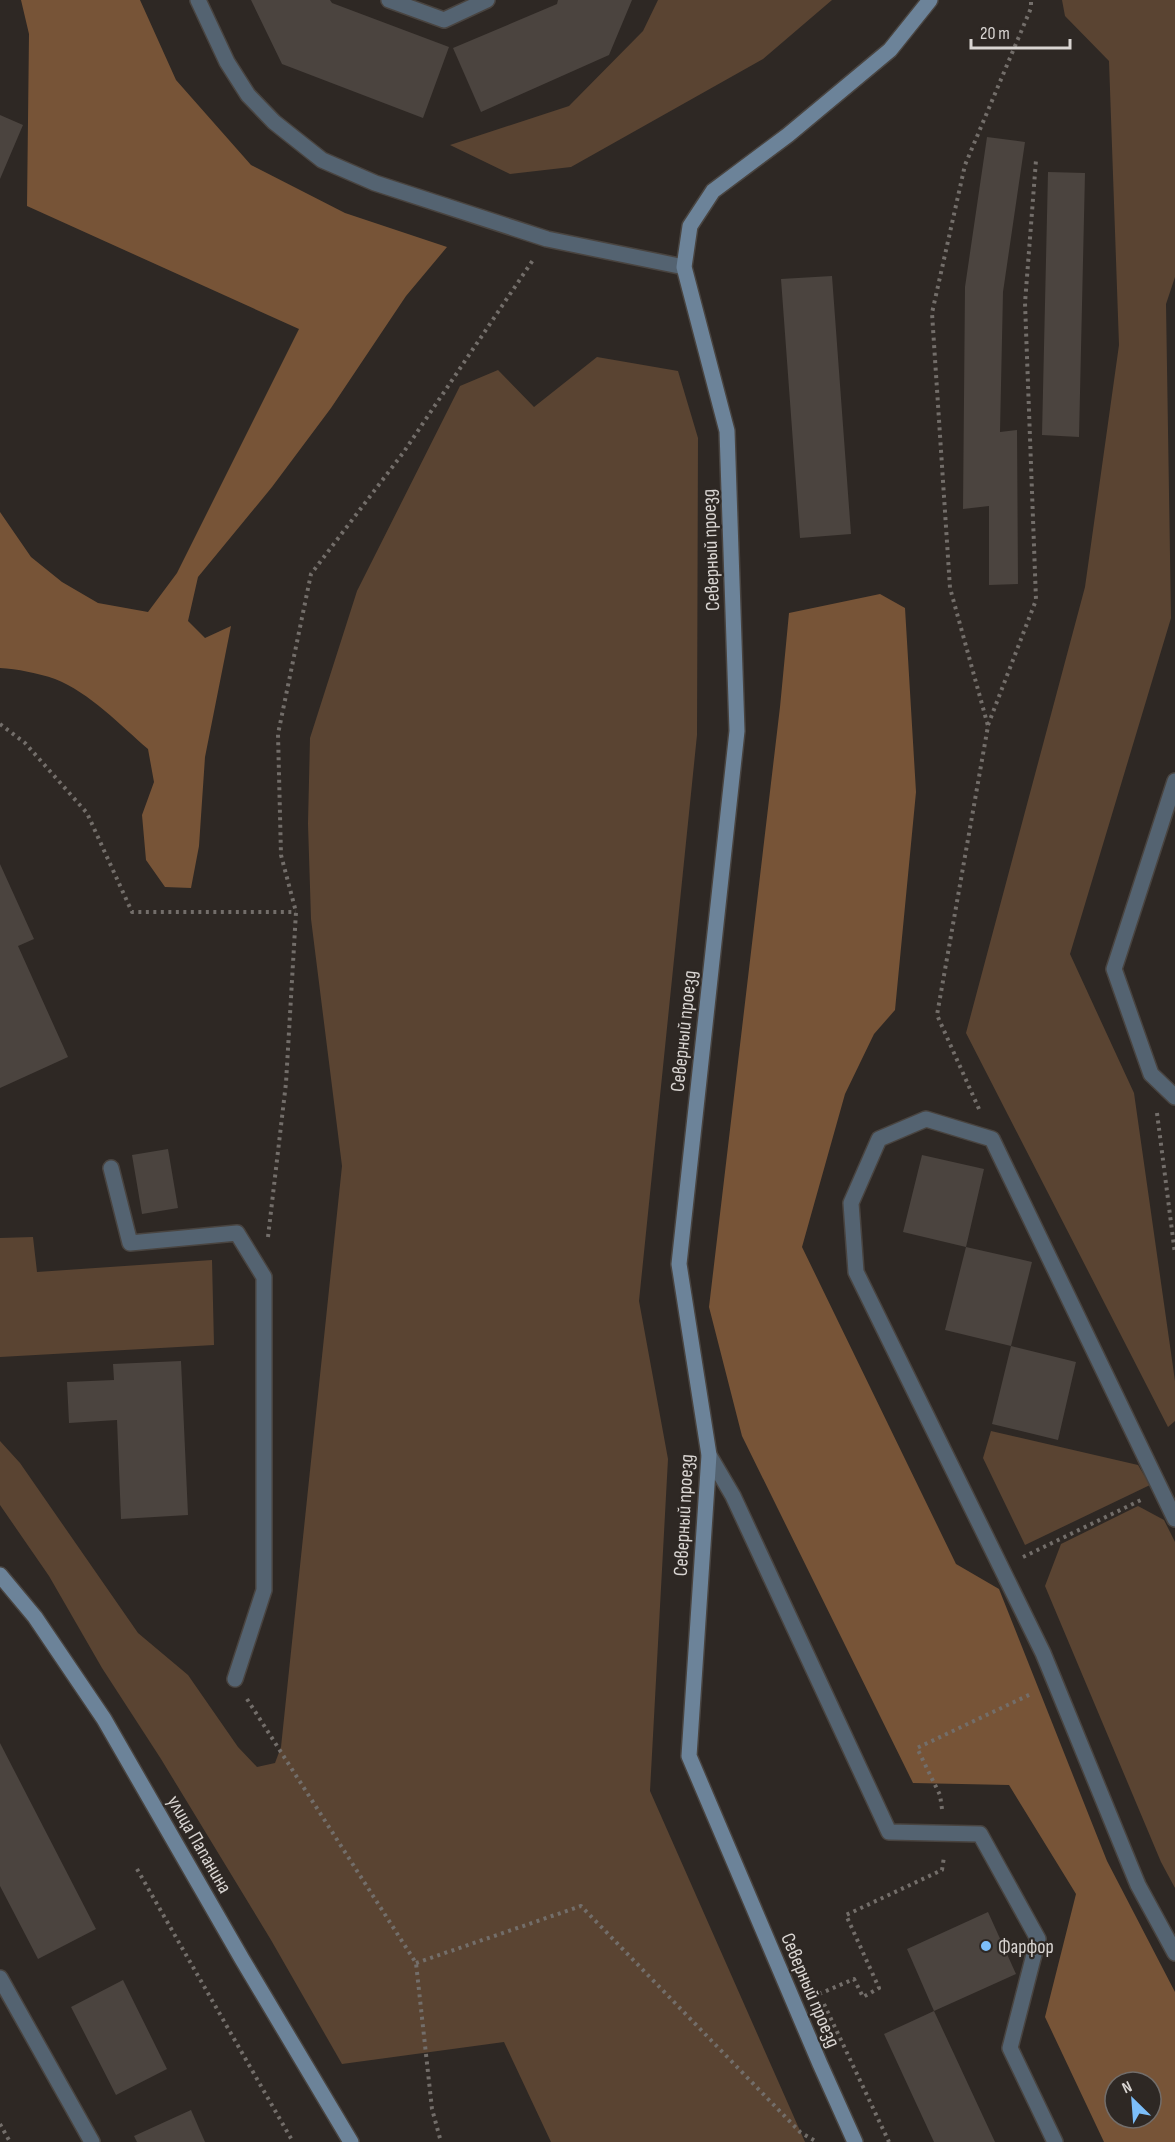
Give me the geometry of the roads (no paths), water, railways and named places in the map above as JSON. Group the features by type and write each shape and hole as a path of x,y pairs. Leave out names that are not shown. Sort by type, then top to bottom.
{"street":[{"path":"198,0 226,62 248,95 274,122 322,160 375,183 547,239 684,267"},
{"path":"389,0 444,20 487,0"},
{"name":"Северный проезд","path":"855,2142 688,1756 709,1455 679,1264 737,731 727,431 684,267 690,226 713,190 788,135 890,50 930,0"},
{"path":"1175,782 1114,969 1151,1074 1175,1097"},
{"path":"1175,1519 992,1139 926,1119 879,1139 850,1203 856,1272 1043,1653 1138,1885 1175,1953"},
{"path":"111,1168 130,1243 237,1233 264,1277 264,1590 235,1680"},
{"path":"709,1455 733,1496 889,1832 980,1834 1038,1939 1010,2048 1055,2142"},
{"name":"улица Папанина","path":"0,1575 35,1617 104,1719 242,1959 351,2142"},
{"path":"0,1978 92,2142"}],"place":[{"name":"Фарфор","path":"986,1946"}]}
